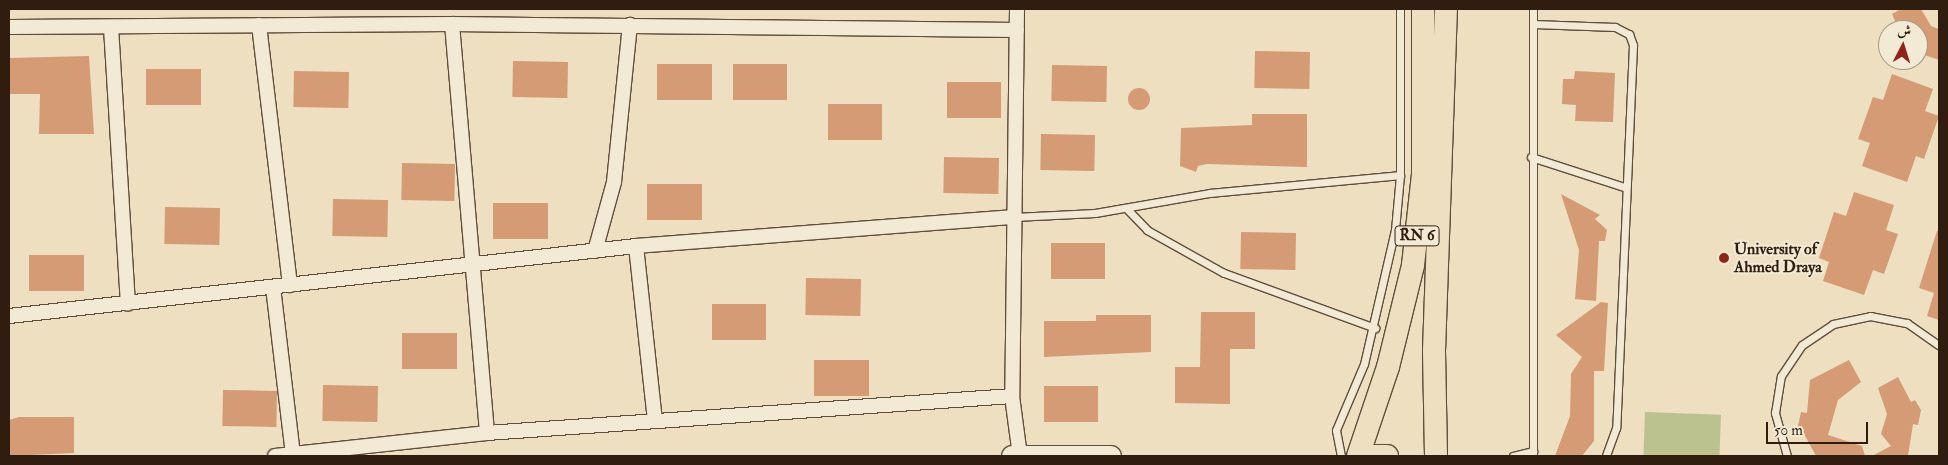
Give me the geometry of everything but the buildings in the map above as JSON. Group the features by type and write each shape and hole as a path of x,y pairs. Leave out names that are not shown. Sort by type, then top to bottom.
{"main road":[{"name":"RN 6","path":"1358,456 1388,367 1414,256 1423,174 1423,9"},
{"name":"RN 6","path":"1436,456 1434,351 1446,9"},
{"path":"1017,456 1111,456"},
{"path":"1372,456 1387,456"}],"street":[{"path":"1017,9 1012,396 1017,456"},
{"path":"9,28 452,24 1017,30"},
{"path":"452,24 475,266 487,432"},
{"path":"258,25 290,285"},
{"path":"595,251 614,182 630,25"},
{"path":"111,27 128,303"},
{"path":"9,316 273,286 475,266 636,246 1014,217"},
{"path":"636,246 655,421"},
{"path":"273,286 293,455"},
{"path":"275,456 487,432 1012,396"}],"lane":[{"path":"1341,456 1336,430 1375,328 1395,230 1400,175 1400,9"},
{"path":"1513,456 1533,453 1531,158 1533,9"},
{"path":"1533,24 1615,27 1629,34 1633,45 1624,187 1616,428 1606,456"},
{"path":"1531,158 1624,187"},
{"path":"1014,217 1128,210 1210,193 1400,175"},
{"path":"1128,210 1148,230 1224,273 1375,328"},
{"path":"1787,456 1775,413 1782,376 1802,345 1833,324 1870,316 1906,323 1939,345"}],"green space":[{"path":"1645,412 1721,415 1720,456 1643,456"}],"place":[{"name":"University of Ahmed Draya","path":"1724,258"}]}
